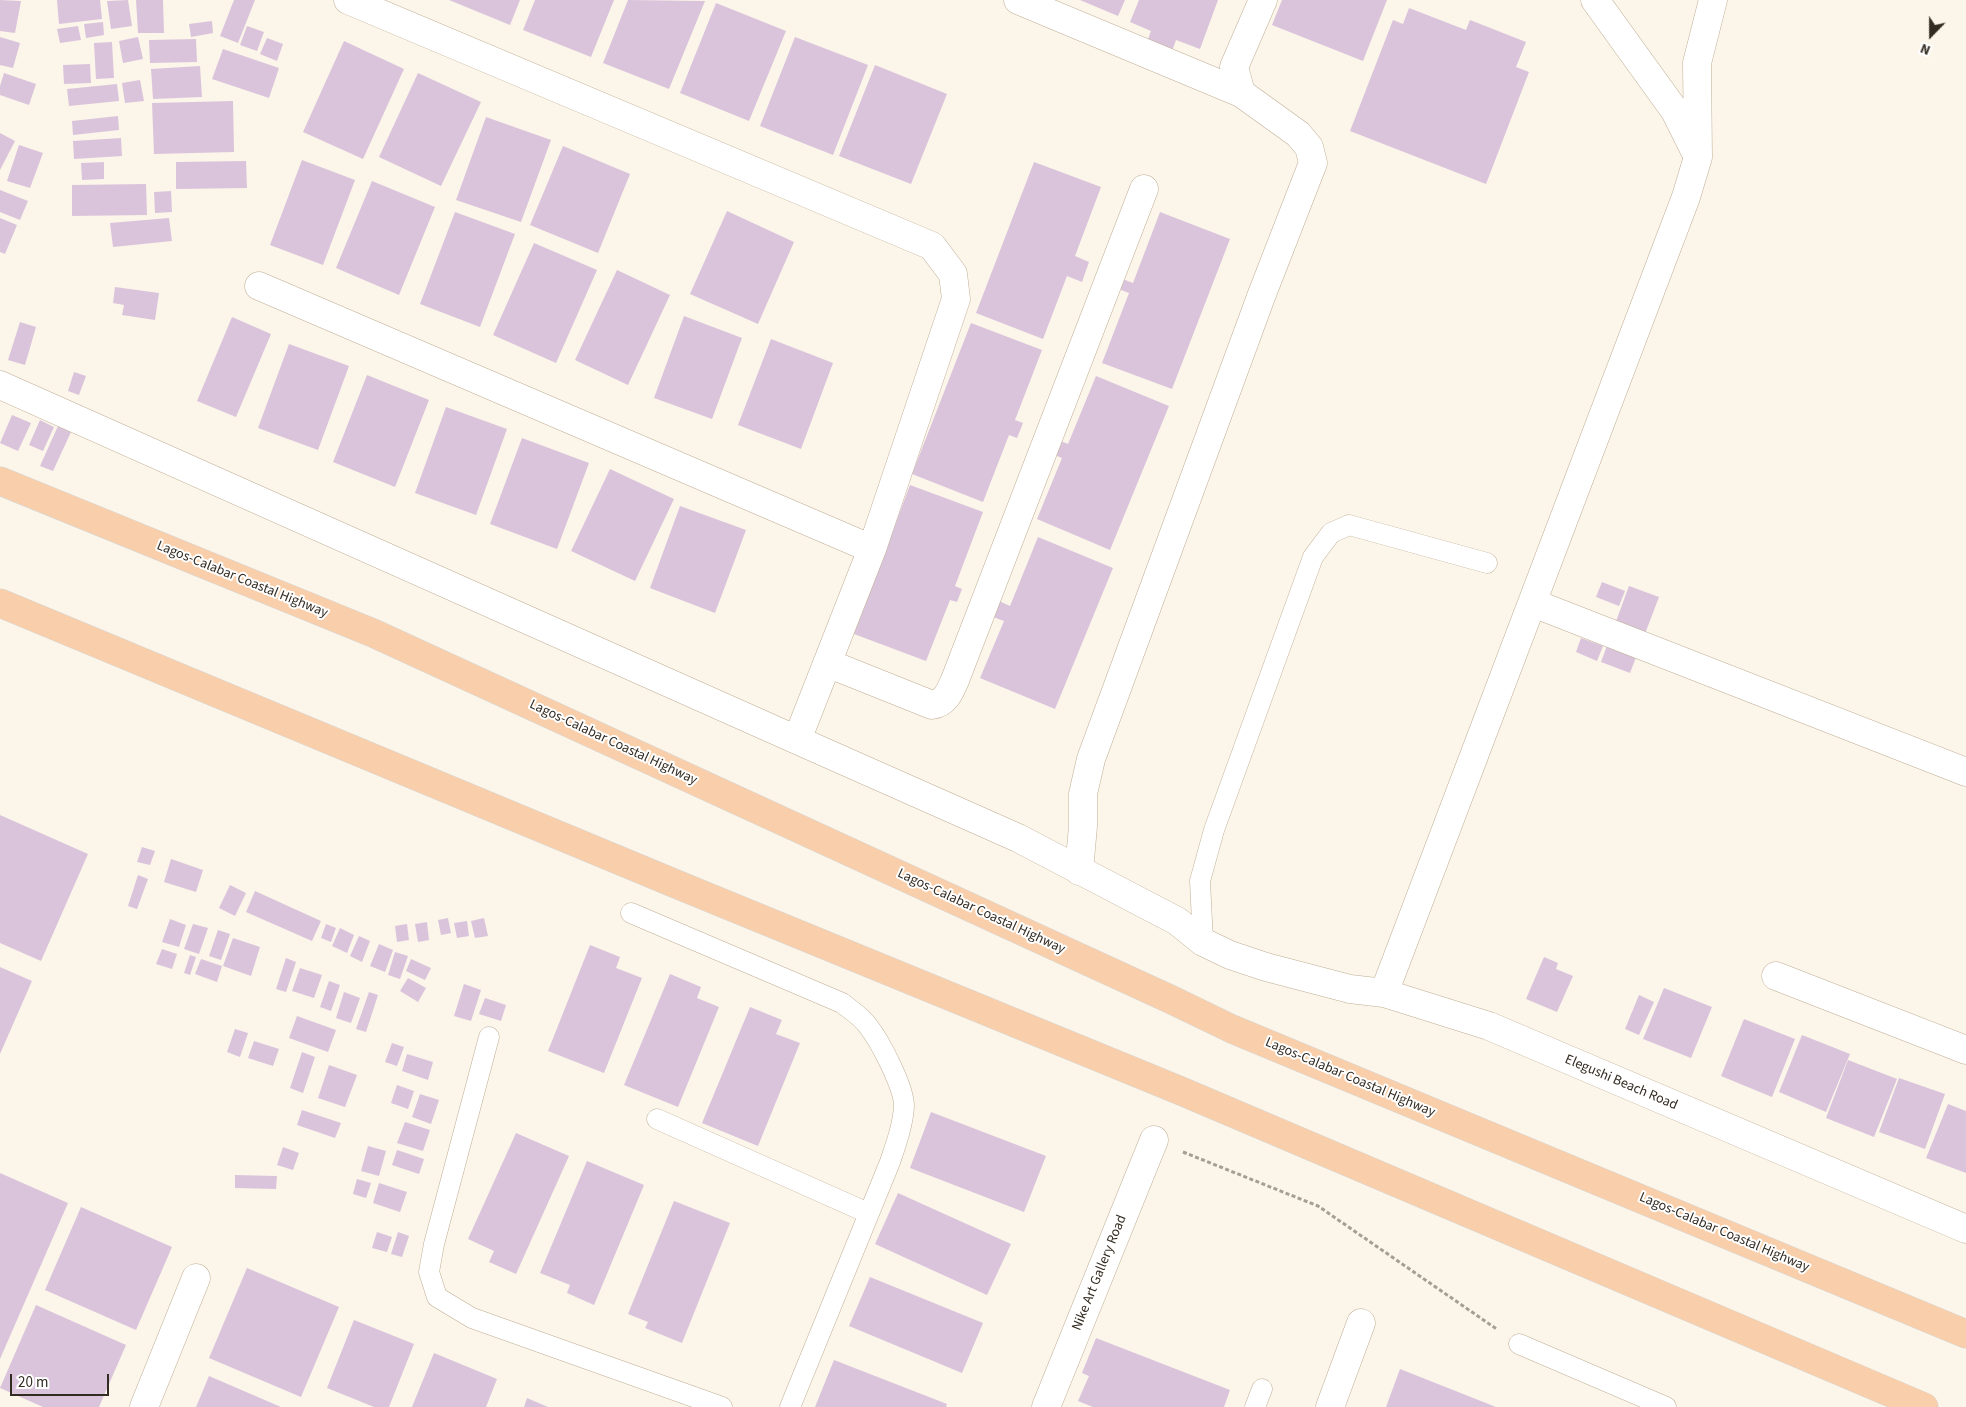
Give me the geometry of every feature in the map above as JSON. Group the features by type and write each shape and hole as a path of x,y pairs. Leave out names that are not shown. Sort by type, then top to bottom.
{"highway":[{"name":"Lagos-Calabar Coastal Highway","path":"0,482 373,633 1232,1029 1966,1334"},
{"path":"0,603 1181,1091 1924,1407"}],"street":[{"path":"348,0 932,246 953,274 956,299 872,549 797,740"},
{"path":"1018,0 1241,93 1298,134 1308,147 1313,162 1262,294 1091,759 1083,794 1084,826 1079,871"},
{"path":"1241,93 1234,67 1262,0"},
{"path":"1595,0 1675,111 1698,157"},
{"path":"1384,993 1686,197 1698,157 1697,63 1713,0"},
{"path":"827,664 932,705 940,704 946,698 956,680 1144,189"},
{"path":"259,286 872,549"},
{"name":"Elegushi Beach Road","path":"0,385 1018,838 1177,922 1203,942 1230,955 1266,967 1350,989 1384,993 1489,1026 1966,1230"},
{"path":"1533,603 1966,772"},
{"path":"1776,976 1966,1050"},
{"name":"Nike Art Gallery Road","path":"1046,1407 1154,1140"},
{"path":"144,1407 196,1278"},
{"path":"1330,1407 1361,1323"}],"lane":[{"path":"1203,942 1200,881 1214,830 1309,567 1319,549 1331,533 1349,525 1487,562"},
{"path":"631,913 842,1003 867,1024 879,1041 900,1087 904,1105 900,1130 890,1162 790,1407"},
{"path":"489,1037 434,1244 429,1272 438,1297 472,1318 722,1407"},
{"path":"657,1119 868,1213"},
{"path":"1519,1344 1666,1407"}],"path":[{"path":"1154,1140 1318,1206 1519,1344"}],"building":[{"path":"0,0 21,1 15,33 0,31"},
{"path":"57,0 100,0 102,19 59,24"},
{"path":"128,0 132,26 111,29 107,1"},
{"path":"136,0 163,0 164,33 138,33"},
{"path":"234,0 255,0 238,43 220,36"},
{"path":"449,0 520,0 510,25"},
{"path":"535,0 614,0 591,57 523,30"},
{"path":"628,0 705,1 669,89 603,63"},
{"path":"1080,0 1125,0 1118,16"},
{"path":"1139,0 1218,0 1200,49 1176,40 1172,51 1147,42 1151,31 1130,22"},
{"path":"1282,0 1387,0 1363,61 1272,25"},
{"path":"716,3 786,31 749,121 680,93"},
{"path":"1409,8 1466,30 1470,20 1526,42 1516,67 1529,72 1486,184 1350,131 1393,20 1403,24"},
{"path":"212,21 213,33 191,37 189,24"},
{"path":"103,22 104,35 86,38 84,24"},
{"path":"78,26 81,40 60,43 57,29"},
{"path":"247,26 264,32 257,51 240,45"},
{"path":"0,37 20,43 13,68 0,65"},
{"path":"138,37 143,59 123,63 119,41"},
{"path":"795,37 868,65 833,155 760,126"},
{"path":"267,38 283,44 277,61 260,54"},
{"path":"196,39 197,62 150,63 149,40"},
{"path":"344,41 404,69 363,159 303,132"},
{"path":"112,42 114,78 96,79 94,43"},
{"path":"223,49 279,68 269,98 212,79"},
{"path":"90,64 91,83 64,84 63,65"},
{"path":"875,65 947,94 911,184 839,156"},
{"path":"200,66 202,97 153,99 151,69"},
{"path":"4,73 36,84 29,105 0,95 0,86"},
{"path":"418,73 481,102 441,186 379,157"},
{"path":"140,80 144,101 125,103 122,83"},
{"path":"117,84 119,101 69,106 67,89"},
{"path":"233,101 234,152 154,154 152,103"},
{"path":"118,116 119,130 73,135 72,121"},
{"path":"486,117 551,140 521,222 456,200"},
{"path":"0,133 15,141 0,170"},
{"path":"121,138 122,156 74,159 73,141"},
{"path":"19,145 43,153 30,188 7,181"},
{"path":"563,146 630,174 598,253 530,225"},
{"path":"302,160 355,180 323,265 270,245"},
{"path":"246,161 247,188 176,189 176,162"},
{"path":"104,162 104,179 82,180 81,163"},
{"path":"1034,162 1101,187 1075,256 1089,262 1082,282 1067,276 1043,339 976,313"},
{"path":"372,181 435,207 399,295 336,268"},
{"path":"146,184 147,215 72,216 72,185"},
{"path":"0,190 28,201 20,220 0,212"},
{"path":"171,191 172,212 155,213 154,192"},
{"path":"727,211 794,242 758,324 690,294"},
{"path":"455,212 515,234 480,327 420,304"},
{"path":"1160,212 1230,239 1172,389 1102,363 1129,293 1116,288 1120,278 1133,283"},
{"path":"0,218 17,225 5,254 0,252"},
{"path":"169,218 172,241 113,247 110,223"},
{"path":"534,243 597,270 556,363 493,335"},
{"path":"617,270 670,295 628,385 575,360"},
{"path":"115,287 159,293 155,320 122,315 124,305 113,303"},
{"path":"684,316 742,338 712,419 654,398"},
{"path":"232,317 271,334 236,417 197,401"},
{"path":"20,322 36,327 25,365 8,360"},
{"path":"971,323 1042,350 1015,420 1023,423 1017,438 1009,435 983,502 912,474"},
{"path":"771,339 833,363 801,449 738,425"},
{"path":"289,344 349,366 318,450 258,428"},
{"path":"74,372 86,376 79,395 68,391"},
{"path":"367,375 429,400 395,487 333,462"},
{"path":"1096,376 1169,406 1110,550 1037,519 1062,458 1052,454 1058,440 1068,444"},
{"path":"446,407 507,429 476,515 415,493"},
{"path":"12,415 31,423 18,451 0,443"},
{"path":"40,420 54,427 43,451 29,445"},
{"path":"58,426 71,432 53,471 40,466"},
{"path":"522,438 589,463 557,549 490,524"},
{"path":"610,469 674,499 635,581 571,551"},
{"path":"910,485 983,512 955,586 962,589 957,602 950,600 926,661 854,634"},
{"path":"680,506 746,530 715,613 650,588"},
{"path":"1038,537 1113,568 1055,709 980,678 1004,621 993,617 999,601 1010,606"},
{"path":"1602,582 1625,591 1619,606 1596,597"},
{"path":"1629,586 1659,597 1630,673 1601,662"},
{"path":"1581,638 1603,646 1597,661 1576,652"},
{"path":"0,815 88,854 41,961 0,943"},
{"path":"142,847 155,851 150,865 137,862"},
{"path":"171,859 203,870 196,892 164,882"},
{"path":"138,875 148,879 137,909 128,906"},
{"path":"230,885 246,893 235,916 219,908"},
{"path":"255,891 321,921 312,941 246,912"},
{"path":"448,918 451,933 441,935 438,920"},
{"path":"484,918 488,936 475,938 471,921"},
{"path":"170,919 186,925 179,947 162,942"},
{"path":"467,921 469,936 457,938 454,923"},
{"path":"427,922 429,940 418,942 415,924"},
{"path":"193,924 208,928 199,954 184,949"},
{"path":"326,924 336,928 331,942 321,938"},
{"path":"407,924 409,940 397,942 395,926"},
{"path":"340,928 354,935 347,953 332,946"},
{"path":"218,930 230,934 221,960 209,956"},
{"path":"359,936 370,941 362,962 350,956"},
{"path":"233,938 260,947 251,976 223,966"},
{"path":"379,944 393,950 385,972 370,966"},
{"path":"590,945 620,957 616,968 642,978 604,1073 548,1051"},
{"path":"162,949 177,954 172,969 156,964"},
{"path":"395,952 408,956 400,979 388,975"},
{"path":"190,955 196,957 190,975 184,973"},
{"path":"1544,957 1558,963 1556,969 1573,976 1557,1012 1526,999"},
{"path":"286,958 296,962 286,992 276,989"},
{"path":"201,959 222,966 217,982 195,974"},
{"path":"411,959 431,968 425,980 406,971"},
{"path":"0,967 32,981 0,1054"},
{"path":"300,968 322,975 314,998 292,991"},
{"path":"670,974 701,987 697,998 719,1007 678,1107 624,1085"},
{"path":"408,978 426,988 418,1002 400,991"},
{"path":"329,981 340,985 331,1011 320,1007"},
{"path":"464,984 481,990 471,1021 454,1016"},
{"path":"1664,988 1712,1007 1691,1058 1643,1039"},
{"path":"344,992 360,998 351,1023 336,1018"},
{"path":"369,992 378,995 366,1032 356,1029"},
{"path":"1639,995 1654,1002 1639,1035 1625,1029"},
{"path":"485,998 506,1005 501,1021 479,1014"},
{"path":"750,1007 782,1020 776,1034 800,1043 758,1146 702,1123"},
{"path":"297,1016 336,1030 328,1052 289,1038"},
{"path":"1744,1019 1795,1039 1772,1097 1721,1076"},
{"path":"235,1029 248,1033 240,1057 227,1052"},
{"path":"1802,1035 1850,1054 1826,1112 1779,1092"},
{"path":"254,1041 279,1049 273,1066 248,1058"},
{"path":"392,1043 404,1047 397,1066 385,1062"},
{"path":"302,1052 315,1057 303,1093 290,1088"},
{"path":"407,1054 433,1062 428,1080 402,1071"},
{"path":"1848,1060 1897,1079 1874,1137 1826,1118"},
{"path":"329,1065 357,1075 345,1107 318,1098"},
{"path":"1899,1078 1945,1094 1925,1149 1879,1132"},
{"path":"397,1085 414,1091 408,1109 391,1103"},
{"path":"420,1094 439,1100 431,1124 412,1117"},
{"path":"1948,1104 1966,1111 1966,1173 1926,1158"},
{"path":"302,1110 341,1123 335,1138 297,1125"},
{"path":"931,1112 1046,1156 1024,1212 910,1168"},
{"path":"405,1122 430,1130 423,1151 397,1143"},
{"path":"516,1133 569,1156 516,1274 489,1262 494,1251 468,1239"},
{"path":"368,1146 386,1151 379,1176 361,1171"},
{"path":"283,1147 299,1153 293,1170 277,1165"},
{"path":"397,1150 424,1159 419,1174 392,1165"},
{"path":"587,1161 644,1185 594,1305 567,1293 570,1285 540,1273"},
{"path":"0,1173 68,1203 0,1359"},
{"path":"235,1175 277,1176 276,1189 235,1188"},
{"path":"357,1179 371,1183 366,1198 353,1194"},
{"path":"379,1183 407,1192 400,1212 373,1203"},
{"path":"898,1193 1011,1244 987,1295 875,1244"},
{"path":"674,1201 730,1223 682,1343 645,1328 648,1322 628,1314"},
{"path":"81,1207 172,1247 136,1330 45,1290"},
{"path":"377,1232 392,1237 387,1252 372,1248"},
{"path":"398,1232 409,1236 402,1257 391,1254"},
{"path":"247,1268 339,1307 301,1397 209,1358"},
{"path":"870,1277 983,1323 962,1373 849,1326"},
{"path":"36,1305 126,1345 99,1407 43,1407 0,1388"},
{"path":"354,1320 414,1344 389,1407 374,1407 327,1388"},
{"path":"1096,1338 1230,1390 1224,1407 1093,1407 1078,1401 1089,1376 1082,1373"},
{"path":"434,1353 497,1379 486,1407 412,1407"},
{"path":"834,1360 947,1404 946,1407 815,1407"},
{"path":"1400,1369 1496,1407 1386,1407"},
{"path":"209,1376 281,1407 196,1407"},
{"path":"527,1398 548,1407 524,1407"}]}
